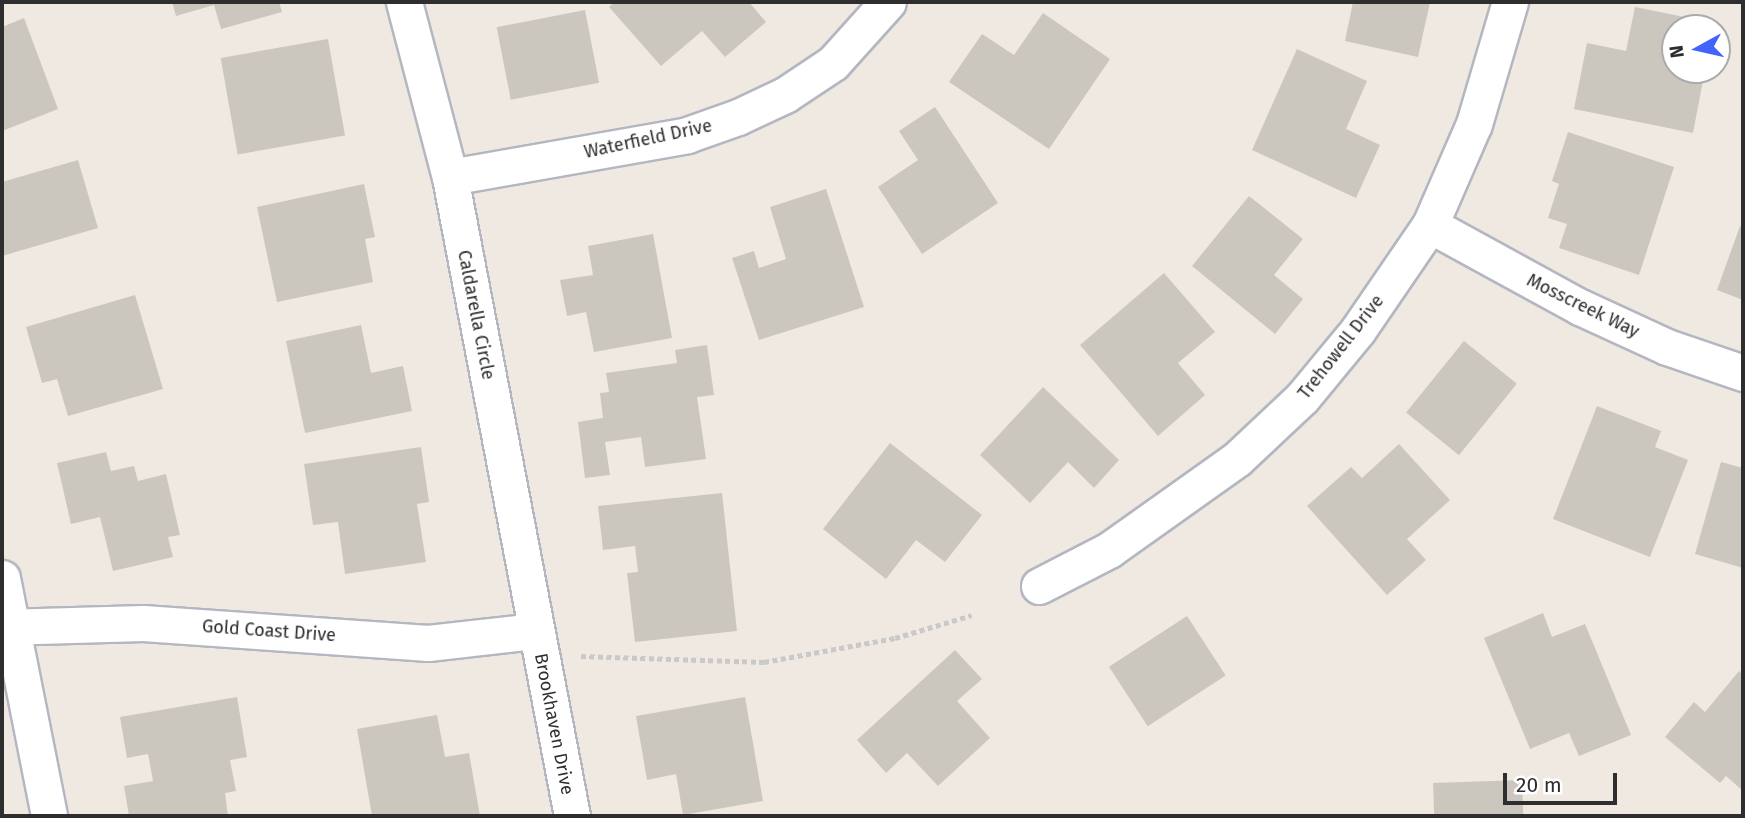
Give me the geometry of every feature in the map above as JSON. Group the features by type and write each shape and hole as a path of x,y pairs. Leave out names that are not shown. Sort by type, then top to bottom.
{"street":[{"name":"Caldarella Circle","path":"404,2 450,177 535,631"},
{"name":"Waterfield Drive","path":"450,177 687,135 738,117 785,95 833,63 888,2"},
{"name":"Trehowell Drive","path":"1039,586 1109,550 1237,459 1303,398 1350,340 1430,225 1474,124 1510,2"},
{"name":"Mosscreek Way","path":"1430,225 1580,307 1667,347 1743,373"},
{"path":"2,578 6,626 48,816"},
{"name":"Gold Coast Drive","path":"6,626 143,623 428,643 535,631"},
{"name":"Brookhaven Drive","path":"535,631 572,816"}],"path":[{"path":"580,656 764,662 895,638 972,615"}],"building":[{"path":"172,2 279,2 282,12 221,29 214,5 176,16"},
{"path":"614,2 749,2 766,22 725,57 702,31 661,66 609,7"},
{"path":"1353,2 1430,2 1418,57 1345,41"},
{"path":"1635,7 1670,14 1661,14 1661,84 1702,84 1693,133 1574,109 1587,43 1626,51"},
{"path":"585,10 599,83 511,100 497,27"},
{"path":"1043,13 1110,59 1049,149 949,82 982,34 1014,55"},
{"path":"24,18 58,109 2,131 2,27"},
{"path":"328,39 345,136 238,154 221,58"},
{"path":"1297,49 1367,81 1346,129 1380,145 1356,198 1252,150"},
{"path":"935,107 998,203 922,254 878,187 918,160 899,131"},
{"path":"1568,132 1674,167 1639,275 1559,248 1567,224 1548,218 1559,184 1552,181"},
{"path":"78,160 98,228 2,256 2,182"},
{"path":"364,184 375,237 365,239 373,282 277,302 257,207"},
{"path":"826,189 864,307 759,340 732,258 754,251 759,268 786,259 770,207"},
{"path":"1249,196 1303,239 1274,275 1303,299 1275,334 1192,266"},
{"path":"1740,226 1743,227 1743,300 1717,290"},
{"path":"653,234 672,338 594,352 586,312 567,316 560,280 593,275 588,246"},
{"path":"1164,273 1215,332 1178,363 1205,395 1158,436 1080,345"},
{"path":"135,295 163,389 68,416 57,379 42,383 26,327"},
{"path":"361,325 371,373 403,366 412,411 305,433 286,341"},
{"path":"1464,341 1517,384 1459,455 1406,412"},
{"path":"707,345 714,395 697,397 706,459 645,467 641,437 605,442 610,475 585,478 578,422 603,418 600,393 609,392 606,373 677,363 675,350"},
{"path":"1043,387 1119,460 1094,488 1068,462 1030,503 980,455"},
{"path":"1597,406 1661,431 1655,447 1688,460 1650,557 1553,519"},
{"path":"890,443 982,515 945,562 916,540 886,579 823,529"},
{"path":"1399,444 1450,500 1407,539 1426,560 1387,595 1307,506 1351,467 1362,478"},
{"path":"421,447 429,502 417,504 426,562 345,574 338,522 313,525 304,464"},
{"path":"106,452 111,471 134,466 138,481 166,474 180,535 168,537 173,557 113,571 100,517 71,524 57,463"},
{"path":"1721,462 1743,468 1743,568 1695,554"},
{"path":"722,493 737,631 635,642 627,573 638,572 635,546 603,550 598,506"},
{"path":"1543,613 1552,637 1585,624 1631,735 1579,756 1569,733 1530,749 1484,638"},
{"path":"1187,616 1226,676 1148,726 1109,667"},
{"path":"955,650 982,679 957,701 990,738 938,786 907,753 886,773 857,740"},
{"path":"1739,671 1743,675 1743,791 1726,776 1720,783 1665,737 1694,702 1705,712"},
{"path":"237,697 247,757 230,760 236,791 225,793 228,816 129,816 124,786 153,781 148,754 127,758 120,717"},
{"path":"745,697 763,801 683,815 676,774 647,780 636,716"},
{"path":"437,715 445,757 469,753 480,816 372,816 357,729"},
{"path":"1522,780 1523,816 1434,816 1433,783"}]}
